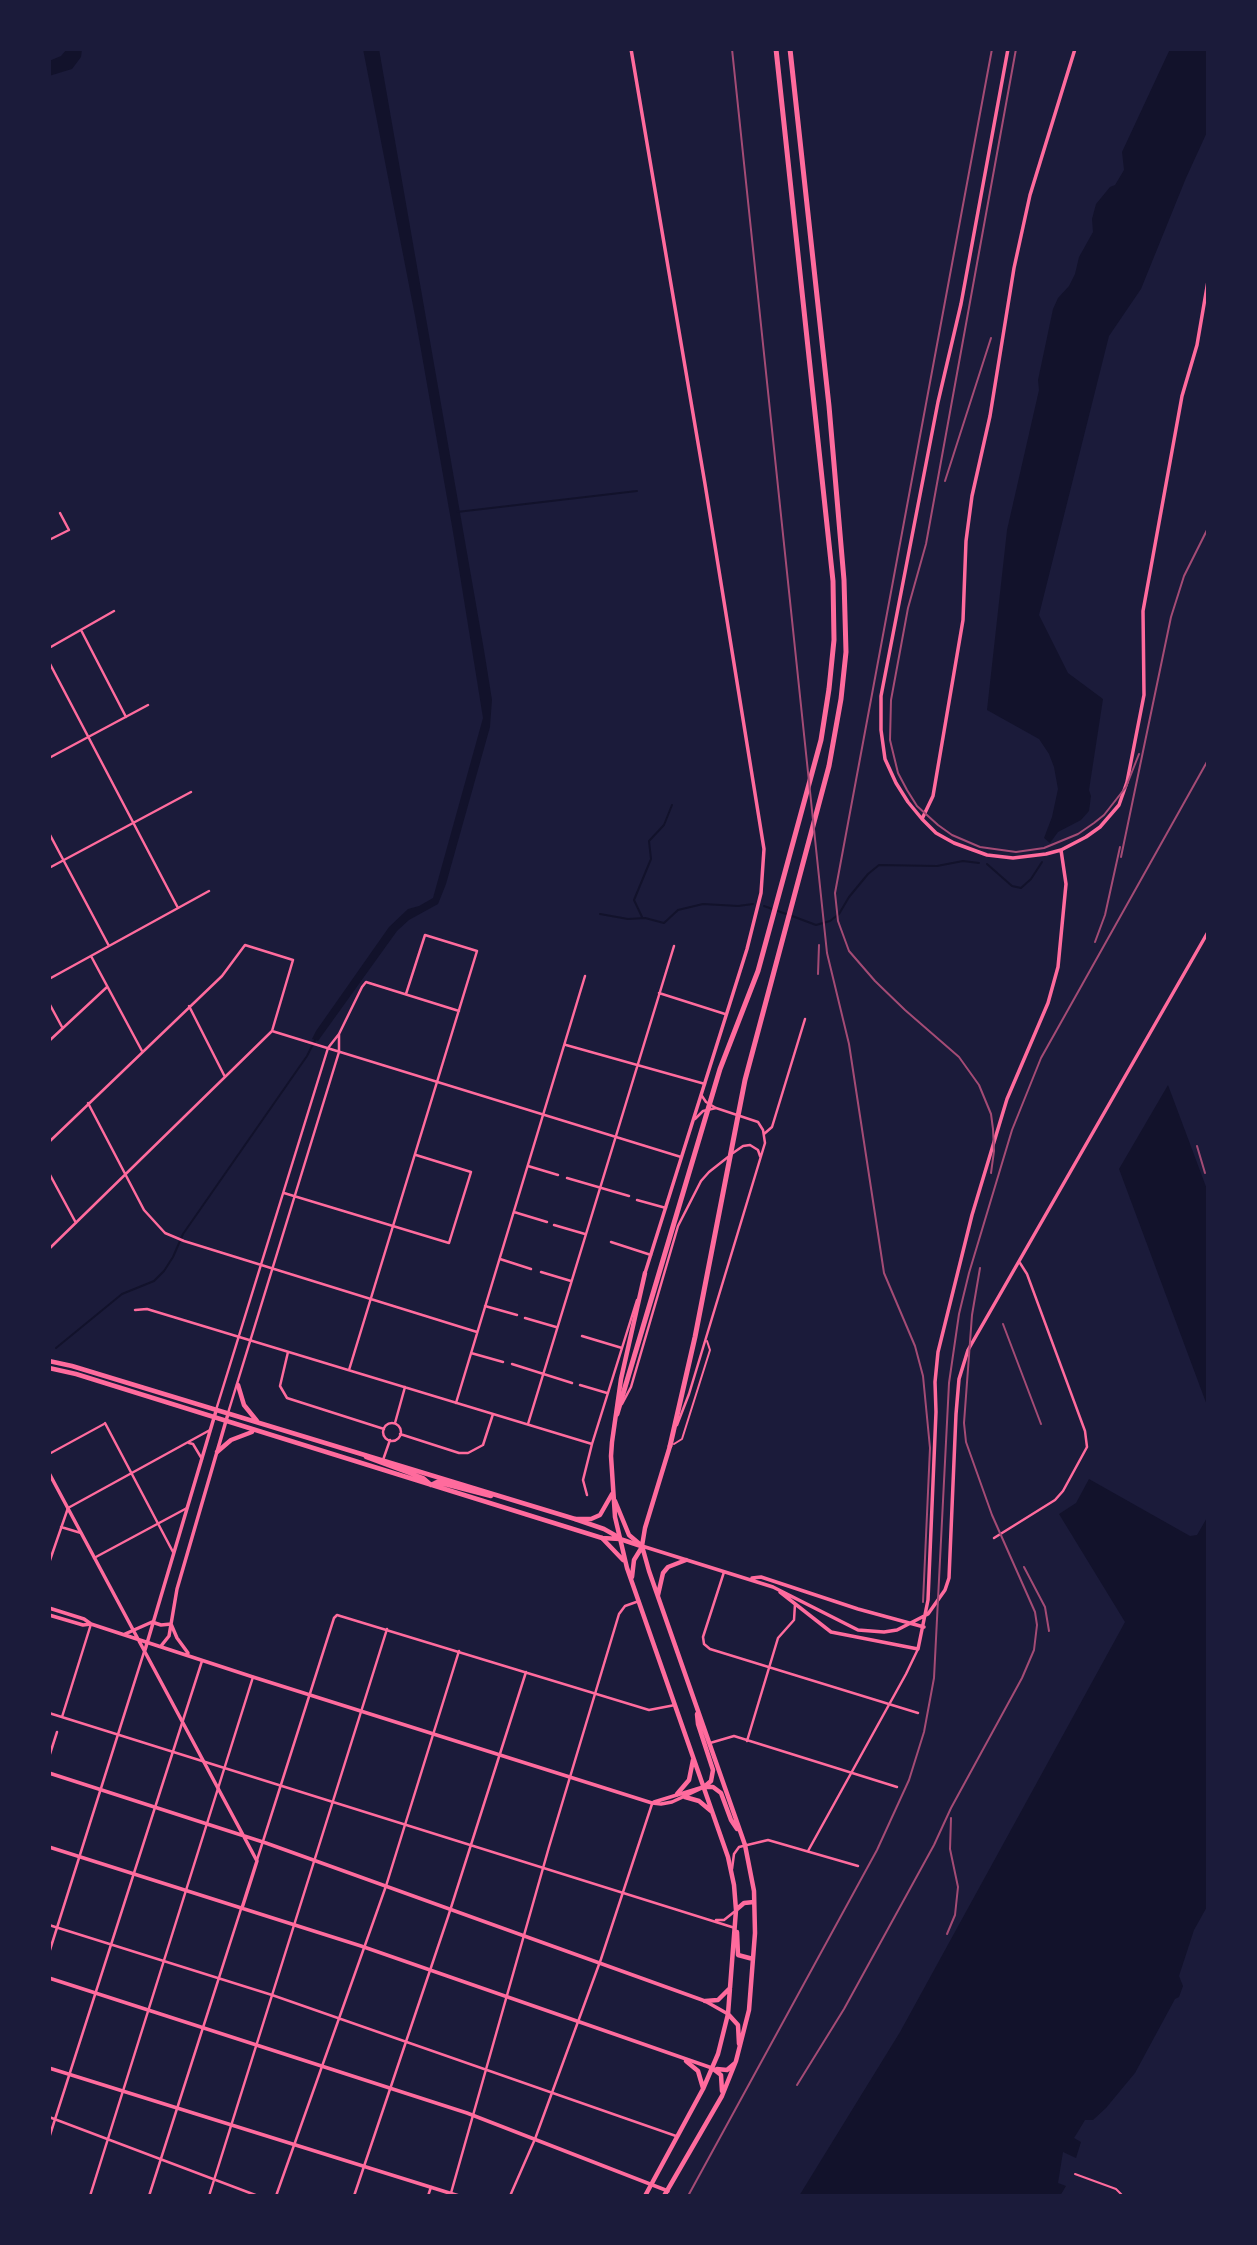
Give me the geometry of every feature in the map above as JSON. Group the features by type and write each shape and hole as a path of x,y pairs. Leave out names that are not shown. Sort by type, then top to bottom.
{"highway":[{"path":"617,1415 720,1069 758,971 775,913 821,740 834,640 828,523 776,49"},
{"path":"670,1446 695,1337 748,1069 829,766 846,652 844,580 829,407 790,49"}],"main road":[{"path":"627,1568 613,1493 611,1456 621,1378 645,1273"},
{"path":"49,1361 575,1519 642,1546"},
{"path":"49,1368 602,1538 620,1539"},
{"path":"238,1385 244,1405 258,1422"},
{"path":"217,1452 231,1440 254,1431"},
{"path":"632,1579 634,1560 642,1546 670,1446"},
{"path":"355,1452 376,1463 423,1478 431,1485"},
{"path":"431,1485 437,1482 482,1495 503,1497"},
{"path":"575,1519 591,1519 600,1515 613,1493"},
{"path":"613,1493 629,1535 642,1546 742,1836 754,1902 749,2010 739,2052 722,2096 666,2194"},
{"path":"602,1538 616,1551 632,1579 713,1814 731,1872 736,1910 728,2014 712,2068 645,2196"},
{"path":"658,1596 663,1573 668,1567 687,1560"},
{"path":"696,1705 698,1724 713,1770 711,1781 704,1787"},
{"path":"677,1794 689,1780 693,1756"},
{"path":"704,1787 712,1787 720,1793 731,1820 742,1836"},
{"path":"685,1797 699,1801 713,1814"},
{"path":"736,1910 742,1904 754,1902"},
{"path":"735,1928 738,1955 752,1959"},
{"path":"705,2001 718,2000 731,1987"},
{"path":"728,2014 738,2025 739,2052"},
{"path":"685,2061 698,2071 703,2089"},
{"path":"712,2068 726,2070 736,2061"},
{"path":"712,2068 723,2080 722,2096"}],"street":[{"path":"587,1495 583,1480 592,1444 747,949 759,901 764,849 631,49"},
{"path":"1007,49 961,304 936,415 881,696 881,730 885,759 908,803 936,833 954,843 987,855 1013,858 1061,850 1086,837 1114,813 1127,782 1145,684 1143,611 1182,396 1197,345 1208,281"},
{"path":"922,819 933,796 962,620 970,507 990,415 1014,268 1030,195 1075,49"},
{"path":"49,540 69,530 60,513"},
{"path":"49,649 114,611"},
{"path":"80,630 126,717"},
{"path":"49,663 178,908"},
{"path":"49,758 148,705"},
{"path":"49,868 191,792"},
{"path":"49,833 109,946"},
{"path":"808,1851 918,1649 924,1627 931,1556 938,1352 968,1227 1007,1099 1048,1003 1059,967 1066,884 1061,850"},
{"path":"49,979 209,891"},
{"path":"642,1546 750,1578 858,1630 898,1630 928,1614 945,1590 949,1578 959,1379 968,1350 1208,932"},
{"path":"349,1370 477,951 425,935 406,994"},
{"path":"49,1142 222,975 245,945 293,960 272,1031 49,1249"},
{"path":"528,1424 674,946"},
{"path":"91,956 142,1051"},
{"path":"456,1403 585,975"},
{"path":"49,1953 144,1652 328,1048 339,1034 366,982 459,1011"},
{"path":"49,1041 107,987"},
{"path":"659,993 725,1014"},
{"path":"49,1003 62,1027"},
{"path":"189,1005 225,1077"},
{"path":"764,1134 772,1127 805,1019"},
{"path":"272,1031 681,1157"},
{"path":"161,1646 169,1636 177,1589 228,1413 339,1052 339,1034"},
{"path":"565,1045 705,1084"},
{"path":"670,1446 761,1160 764,1134 761,1125 754,1119 716,1108 706,1102 702,1092"},
{"path":"88,1104 150,1218 165,1233 477,1332"},
{"path":"692,1124 703,1111 716,1108"},
{"path":"617,1415 631,1387 678,1226 694,1193 709,1172 743,1146 755,1147 761,1160"},
{"path":"284,1193 449,1243 471,1172 416,1155"},
{"path":"528,1166 558,1175"},
{"path":"49,1173 76,1223"},
{"path":"567,1178 629,1196"},
{"path":"637,1199 666,1208"},
{"path":"514,1212 547,1222"},
{"path":"554,1225 585,1234"},
{"path":"611,1242 651,1255"},
{"path":"499,1259 531,1269"},
{"path":"993,1538 1055,1500 1063,1491 1087,1447 1085,1431 1027,1273 1020,1263"},
{"path":"541,1272 571,1281"},
{"path":"485,1306 517,1315"},
{"path":"135,1310 146,1309 592,1444"},
{"path":"525,1318 557,1328"},
{"path":"582,1335 622,1348"},
{"path":"288,1352 280,1386 287,1398 384,1429"},
{"path":"471,1353 503,1362"},
{"path":"512,1364 572,1382"},
{"path":"580,1385 608,1393"},
{"path":"394,1423 405,1387"},
{"path":"400,1434 459,1453 468,1453 483,1445 494,1414"},
{"path":"105,1423 173,1552"},
{"path":"389,1423 394,1423 399,1426 400,1434 395,1440 390,1440 385,1437 384,1429 389,1423"},
{"path":"49,1563 68,1508 210,1430"},
{"path":"383,1460 390,1440"},
{"path":"189,1443 193,1444 202,1459"},
{"path":"49,1473 257,1861"},
{"path":"94,1558 187,1508"},
{"path":"61,1527 81,1534"},
{"path":"725,1571 703,1637 710,1649 918,1713"},
{"path":"750,1578 761,1577 858,1609 924,1627"},
{"path":"773,1587 838,1635 918,1649"},
{"path":"451,2193 619,1614 625,1606 639,1601"},
{"path":"747,1741 779,1636 795,1617 795,1604"},
{"path":"49,1608 361,1712 652,1803 660,1804 685,1797 704,1787"},
{"path":"49,1615 83,1625 91,1624"},
{"path":"149,2196 337,1615 649,1710 675,1705"},
{"path":"124,1634 152,1622 171,1624"},
{"path":"62,1717 91,1624"},
{"path":"171,1624 189,1655"},
{"path":"209,2196 387,1629"},
{"path":"276,2196 386,1886 458,1651"},
{"path":"49,2138 203,1659"},
{"path":"354,2196 526,1672"},
{"path":"90,2196 253,1677"},
{"path":"49,1713 735,1928"},
{"path":"49,1757 57,1732"},
{"path":"710,1744 734,1737 897,1787"},
{"path":"49,1773 242,1834 705,2001 728,2014"},
{"path":"652,1803 704,1787"},
{"path":"510,2196 535,2138 625,1892 652,1803"},
{"path":"731,1872 734,1852 739,1847 768,1840 858,1866"},
{"path":"49,1847 365,1947 685,2061 712,2068"},
{"path":"712,1919 724,1920 736,1910"},
{"path":"49,1925 219,1978 677,2137"},
{"path":"49,1978 473,2115 652,2183 666,2194"},
{"path":"49,2068 459,2196"},
{"path":"49,2117 258,2196"},
{"path":"428,2196 431,2187"}],"lane":[{"path":"670,1446 682,1439 710,1350 706,1338"},
{"path":"49,1454 105,1423"},
{"path":"1075,2174 1116,2189 1123,2196"}],"shaded area":[{"path":"67,49 82,49 81,57 72,69 49,76 49,61 61,56"},
{"path":"363,49 379,49 492,700 490,727 438,904 409,920 397,931 318,1041 312,1039 316,1031 389,927 408,909 433,898 483,718 415,316"},
{"path":"1170,49 1208,49 1208,130 1141,289 1109,336 1039,615 1068,673 1103,699 1089,790 1089,811 1081,820 1058,832 1050,843 1044,838 1058,789 1049,754 1039,739 987,710 1007,530 1039,390 1038,380 1053,309 1058,298 1069,286 1079,257 1093,232 1092,219 1096,204 1110,187 1115,185 1124,170 1122,152"},
{"path":"1168,1085 1208,1192 1208,1408 1119,1169"},
{"path":"1089,1479 1190,1536 1197,1535 1208,1516 1208,1905 1194,1930 1179,1976 1183,1986 1179,1997 1175,1999 1135,2073 1106,2108 1093,2120 1085,2120 1074,2138 1081,2142 1076,2158 1063,2152 1058,2183 1066,2186 1060,2196 799,2196 900,2032 1125,1622 1059,1514 1076,1503"}],"waterway":[{"path":"457,512 637,491"},
{"path":"642,917 634,900 651,859 649,841 664,825 672,805"},
{"path":"792,916 816,925 830,921 839,914 868,874 879,865 937,866 963,861 979,863"},
{"path":"987,864 1012,886 1021,888 1031,879 1042,862"},
{"path":"600,914 628,919 645,918 664,923 678,910 703,904 753,904"},
{"path":"764,906 786,914"},
{"path":"56,1348 122,1294 154,1281 164,1271 183,1234 307,1056 315,1040"}],"railway":[{"path":"732,49 827,953 849,1044 884,1273 915,1346 923,1376 930,1448 923,1602"},
{"path":"991,1173 994,1151 991,1114 979,1085 959,1057 905,1010 849,951 838,921 835,893 992,49"},
{"path":"1016,49 926,544 908,608 891,700 890,740 898,773 907,790 917,806 938,825 952,835 980,847 1016,852 1044,848 1078,834 1094,823 1104,815 1126,787 1139,754"},
{"path":"945,481 991,338"},
{"path":"1121,857 1171,617 1184,576 1208,528"},
{"path":"688,2196 877,1850 909,1780 924,1732 934,1678 949,1383 959,1314 969,1273 1012,1130 1041,1058 1208,760"},
{"path":"1095,942 1105,915 1120,847"},
{"path":"818,974 819,945"},
{"path":"1197,1146 1205,1173"},
{"path":"797,2085 844,2009 934,1845 1034,1650 1037,1625 1035,1612 992,1515 966,1442 964,1423 972,1315 980,1268"},
{"path":"1003,1324 1041,1424"},
{"path":"1024,1567 1045,1607 1049,1631"},
{"path":"947,1934 955,1915 958,1887 950,1849 951,1818"}]}
